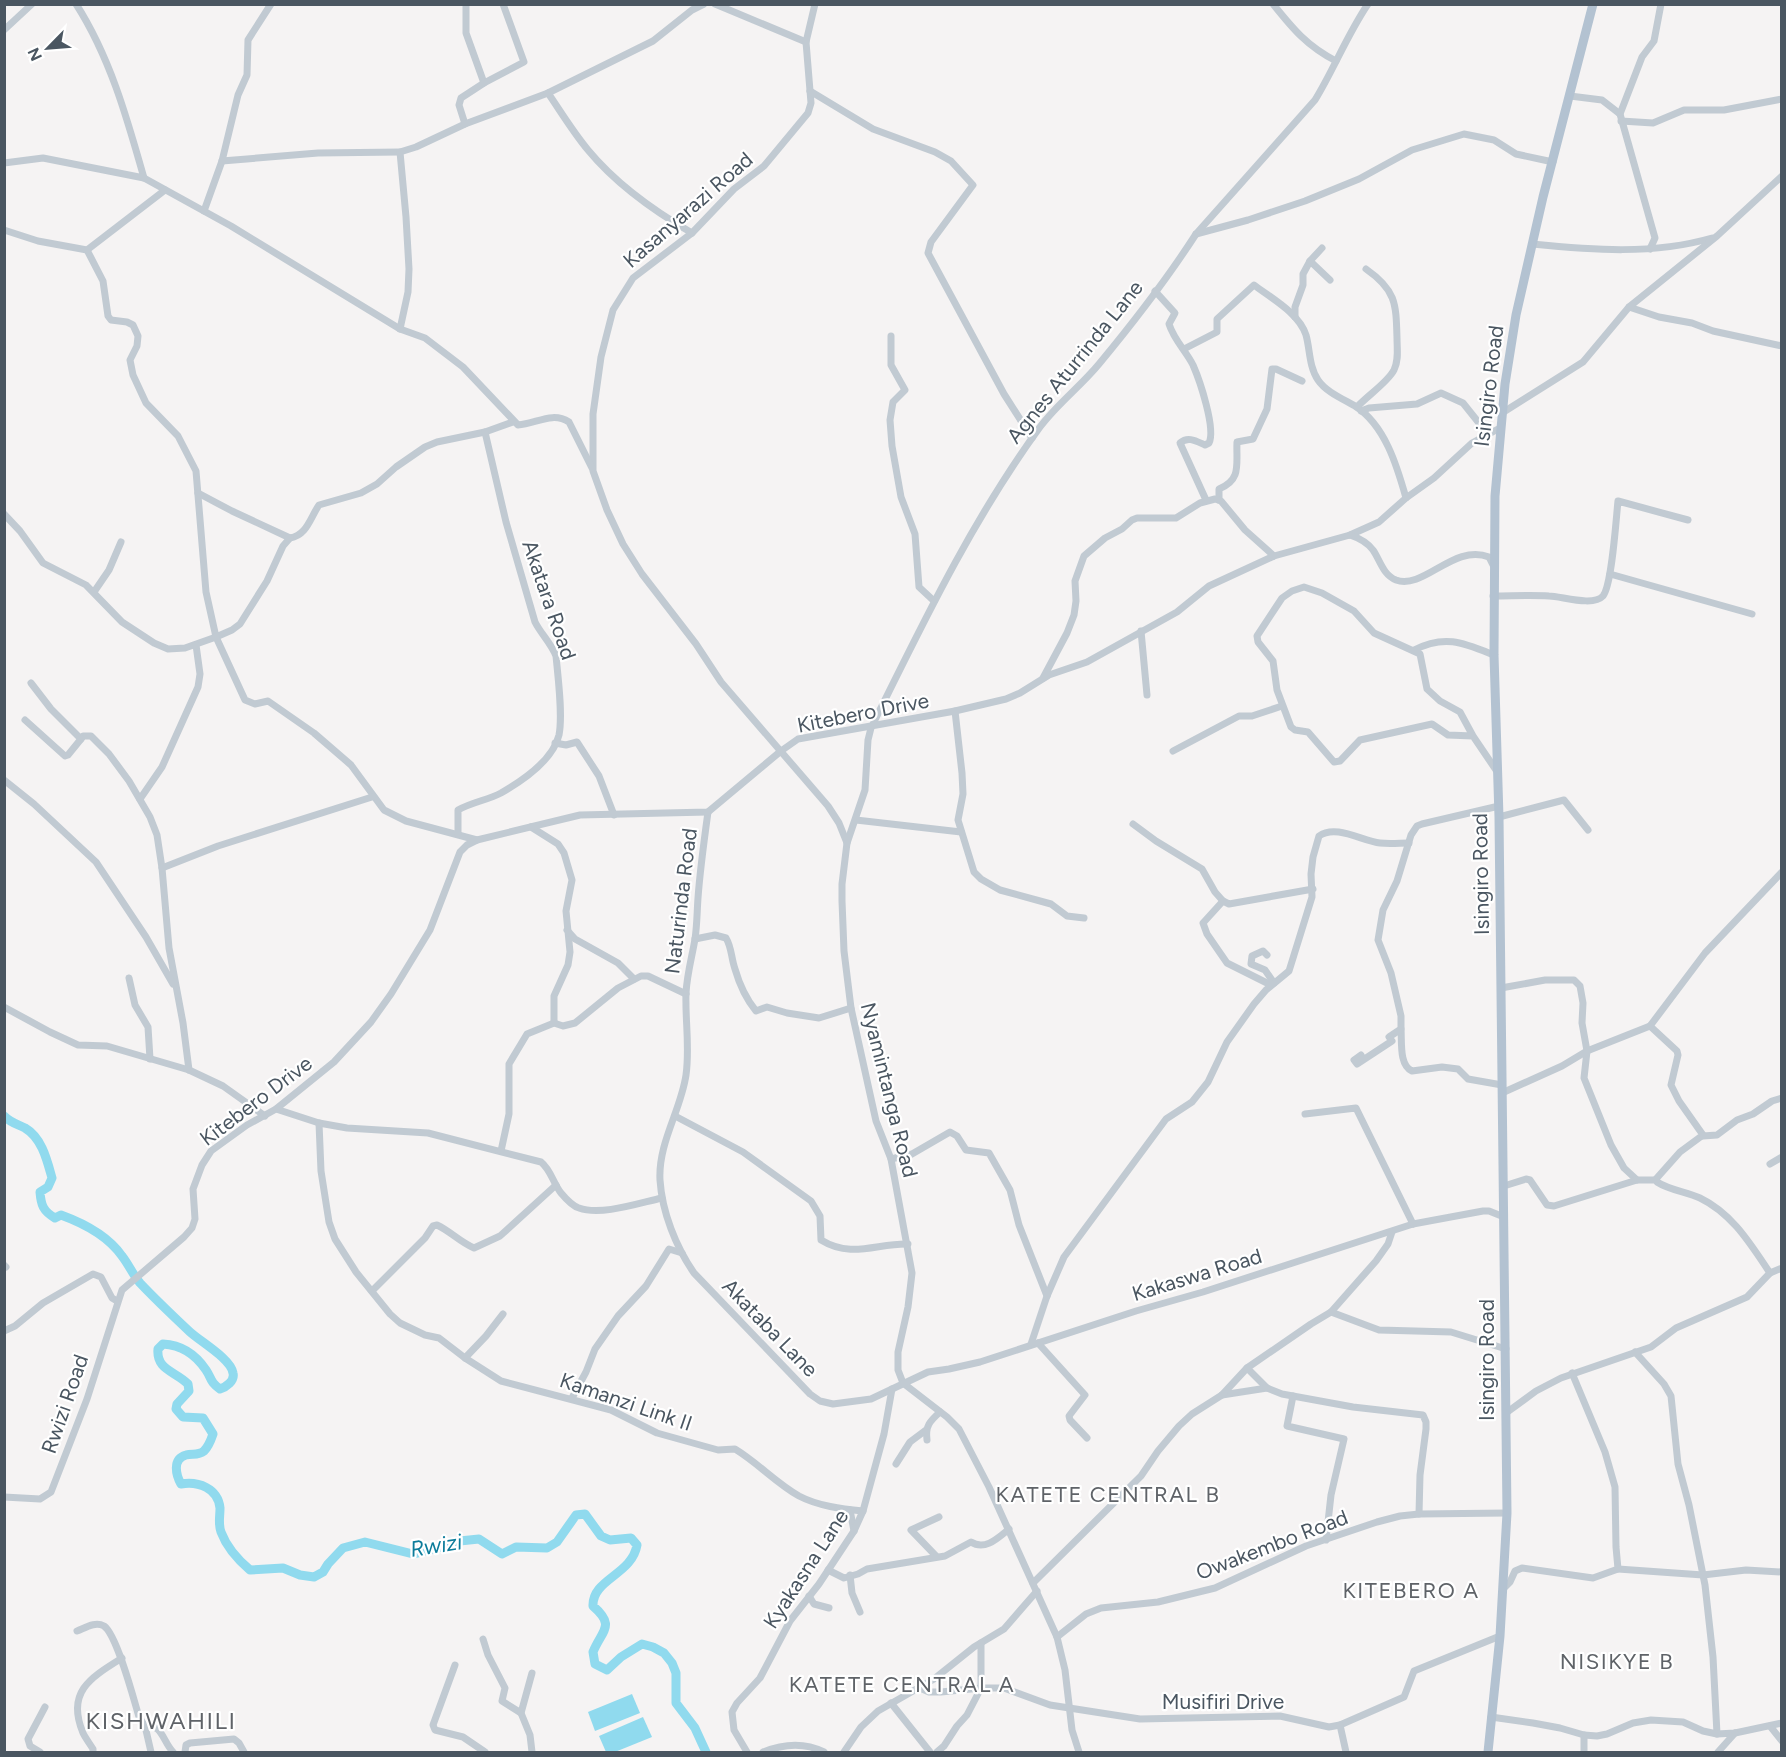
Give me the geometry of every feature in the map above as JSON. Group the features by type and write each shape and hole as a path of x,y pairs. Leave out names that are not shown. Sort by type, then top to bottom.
{"main road":[{"name":"Isingiro Road","path":"1488,1752 1500,1636 1507,1513 1499,817 1493,596 1495,496 1500,428 1516,315 1593,4"}],"street":[{"path":"4,30 32,4"},
{"path":"76,4 105,60 123,105 144,178"},
{"path":"204,211 222,161 238,95 246,75 248,40 271,4"},
{"path":"466,4 465,33 484,83"},
{"path":"465,124 459,102 461,98 524,62 503,4"},
{"path":"222,161 318,153 400,152 416,147 465,124 548,93 653,41 692,10 704,4"},
{"path":"715,4 806,42"},
{"name":"Kasanyarazi Road","path":"781,751 721,682 696,644 642,574 623,544 607,510 593,471 593,414 601,357 613,310 633,278 692,233 734,189 764,166 808,113 812,102 806,42 815,4"},
{"path":"1273,4 1305,42 1336,61"},
{"name":"Agnes Aturrinda Lane","path":"847,843 865,790 868,740 871,728 934,601 986,509 1054,408 1097,366 1196,234 1315,100 1354,24 1368,4"},
{"path":"1620,117 1642,57 1654,41 1662,4"},
{"path":"810,91 873,129 935,152 951,161 973,184 931,242 928,253 1004,394 1032,438"},
{"path":"548,93 588,150 610,173 662,215 692,233"},
{"path":"1570,96 1602,100 1620,117 1655,238 1650,249"},
{"path":"1620,117 1653,123 1684,110 1724,110 1782,99"},
{"path":"1196,234 1305,201 1359,179 1412,150 1464,134 1494,140 1516,154 1553,162"},
{"path":"400,152 408,269 408,292 400,329"},
{"path":"4,163 43,158 144,178 204,211 400,329 425,338 463,367 490,394 513,422 522,425 551,417 562,418 569,422 575,430 593,471"},
{"path":"1502,413 1583,362 1629,308 1717,237 1782,176"},
{"path":"4,230 38,241 87,250 165,190"},
{"path":"1532,244 1606,250 1650,249 1688,245 1717,237"},
{"path":"1295,317 1295,307 1303,285 1303,274 1310,261 1322,248"},
{"path":"87,250 103,281 108,316 111,320 133,325 138,336 137,346 130,360 140,393 146,403 178,436 196,471 206,592 216,637 245,700 255,704 268,701 314,733 358,773 372,797 394,817 477,840 580,815 708,812"},
{"path":"1310,261 1330,280"},
{"path":"1359,409 1392,373 1397,363 1394,299 1387,287 1366,269"},
{"path":"1184,350 1217,332 1218,319 1251,285 1254,285 1295,317 1305,334 1318,381 1359,409 1376,426 1388,448 1406,498"},
{"path":"1155,291 1175,313 1169,324 1193,366 1212,436 1209,443 1205,445 1190,439 1180,442 1206,501"},
{"path":"1629,308 1659,317 1692,323 1713,331 1782,346"},
{"path":"891,336 891,365 904,390 893,402 892,446 902,497 915,534 919,587 934,601"},
{"path":"1219,500 1219,489 1232,483 1236,475 1237,442 1253,440 1263,420 1267,409 1272,369 1302,381"},
{"path":"1359,409 1417,404 1441,393 1463,403 1487,433"},
{"path":"4,514 20,531 43,563 78,580 94,592 122,622 154,643 168,649 185,648 216,637 240,624 267,580 283,546 290,538 304,531 319,505 361,493 377,484 396,467 425,447 437,442 485,432 513,422"},
{"name":"Kitebero Drive","path":"708,812 798,739 871,728 1006,699 1042,679 1087,662 1141,632 1185,607 1209,586 1274,556 1350,535 1379,522 1406,498 1425,486 1464,449 1487,433 1500,428"},
{"name":"Akatara Road","path":"458,834 458,810 501,793 545,761 559,735 556,656 552,645 535,622 506,522 485,432"},
{"path":"198,493 290,538"},
{"path":"1042,679 1070,624 1076,601 1075,581 1084,556 1132,520 1176,518 1206,501 1219,500 1245,530 1274,556"},
{"path":"1493,596 1551,596 1575,601 1598,600 1604,595 1610,574 1618,501 1688,519"},
{"path":"1350,535 1369,546 1387,575 1395,580 1413,579 1472,553 1489,557 1493,564"},
{"path":"94,592 109,570 121,542"},
{"path":"1610,574 1752,614"},
{"path":"1473,736 1448,735 1436,726 1427,723 1360,740 1340,761 1334,762 1308,732 1291,727 1282,706 1273,661 1258,642 1257,636 1282,598 1304,587 1322,593 1354,611 1374,633 1414,650 1422,657 1426,689 1440,701 1460,712 1496,770"},
{"path":"1141,632 1147,695"},
{"path":"1414,650 1443,640 1462,642 1494,655"},
{"path":"140,799 162,767 198,687 200,674 196,645"},
{"path":"31,682 51,709 81,739"},
{"path":"1173,751 1239,716 1252,716 1282,706"},
{"path":"955,711 963,794 958,820 974,872 1000,890 1051,904 1067,916 1084,918"},
{"path":"25,720 65,756 83,736 88,735 98,742 116,763 140,799 157,835 166,928 179,994 189,1070"},
{"path":"555,742 566,745 577,742 599,776 614,814"},
{"path":"781,751 828,806 847,843"},
{"path":"4,780 34,804 96,862 146,937 179,994"},
{"path":"162,868 218,846 372,797"},
{"path":"1499,817 1564,800 1588,830"},
{"path":"1498,806 1422,824 1414,830 1397,881 1383,910 1378,940 1391,973 1401,1016 1404,1064 1412,1071 1442,1067 1458,1069 1468,1079 1502,1089 1562,1066 1587,1051 1650,1026 1705,952 1782,872"},
{"name":"Naturinda Road","path":"675,1116 686,1076 688,1037 686,994 695,939 708,812"},
{"path":"856,820 961,832"},
{"path":"1133,824 1202,869 1223,901 1232,904 1313,889"},
{"path":"531,827 558,844 572,880 566,911 570,952 568,965 554,996 554,1023"},
{"path":"1087,1438 1069,1416 1085,1395 1035,1344 1047,1296 1068,1251 1166,1119 1188,1105 1205,1086 1237,1028 1273,984 1289,971 1311,903 1313,889 1311,874 1317,839 1323,833 1346,834 1382,843 1409,843"},
{"name":"Kitebero Drive","path":"128,1283 142,1274 192,1228 195,1219 194,1189 202,1165 211,1151 276,1109 334,1062 377,1012 391,994 430,930 460,852 477,840"},
{"name":"Nyamintanga Road","path":"847,843 842,901 844,951 851,1008 876,1121 891,1159 912,1273 908,1307 898,1352 898,1370 903,1383"},
{"path":"1223,901 1203,923 1207,934 1227,963 1273,984"},
{"path":"566,929 575,939 618,963 634,980"},
{"path":"695,939 715,935 726,938 731,945 734,968 739,982 756,1011 767,1007 787,1014 819,1018 851,1008"},
{"path":"1267,955 1263,951 1252,956 1251,964 1264,970 1273,984"},
{"path":"501,1151 509,1114 509,1064 527,1034 554,1023 563,1026 574,1023 600,1001 634,980 648,976 686,994"},
{"path":"129,978 135,1005 148,1027 150,1059"},
{"path":"1501,988 1545,980 1574,980 1578,983 1582,993 1582,1023 1587,1051 1584,1078 1611,1145 1624,1167 1637,1180"},
{"path":"4,1007 68,1041 89,1046 107,1046 189,1070 223,1086 265,1116"},
{"path":"1650,1026 1677,1051 1671,1084 1679,1101 1703,1136"},
{"path":"1361,1055 1354,1060 1357,1064 1392,1041 1389,1037 1401,1029"},
{"path":"1656,1180 1680,1152 1703,1136 1717,1135 1737,1120 1782,1098"},
{"path":"1305,1114 1356,1108 1413,1224"},
{"path":"276,1109 319,1123 362,1130 428,1133 541,1162 547,1166 561,1193 576,1208 589,1211 605,1210 662,1198"},
{"path":"675,1116 743,1152 811,1201 820,1216 821,1240 826,1243 854,1250 871,1250 895,1244 908,1244"},
{"name":"Akataba Lane","path":"675,1116 669,1129 662,1160 660,1177 662,1198 682,1253 694,1273 810,1394 820,1401 848,1404 871,1399 903,1383"},
{"name":"Kamanzi Link II","path":"319,1123 321,1171 329,1222 335,1239 372,1291 400,1323 425,1335 439,1338 501,1381 611,1410 657,1433 718,1450 735,1449 802,1497 850,1510 863,1511"},
{"path":"891,1159 912,1154 950,1132 954,1132 966,1150 989,1153 1011,1191 1019,1225 1047,1296"},
{"path":"1770,1164 1782,1157"},
{"path":"1504,1186 1526,1179 1530,1180 1547,1205 1554,1206 1637,1180 1656,1180 1663,1185 1691,1194 1731,1219 1770,1273"},
{"path":"372,1291 425,1238 433,1226 441,1226 474,1248 500,1236 556,1185"},
{"name":"Kakaswa Road","path":"903,1383 928,1372 980,1362 1413,1224 1483,1211 1504,1216"},
{"path":"1033,1582 1140,1476 1179,1426 1192,1414 1222,1395 1247,1368 1331,1312 1376,1261 1388,1244 1392,1232"},
{"path":"572,1398 595,1349 618,1316 646,1286 669,1249 682,1253"},
{"path":"1506,1413 1536,1391 1572,1373 1652,1347 1676,1328 1747,1296 1770,1273 1782,1268"},
{"path":"4,1331 15,1326 43,1303 93,1274 101,1277 112,1298 117,1301"},
{"name":"Rwizi Road","path":"4,1497 40,1499 51,1492 87,1399 117,1301 128,1283"},
{"path":"1331,1312 1380,1330 1450,1332 1506,1348"},
{"path":"465,1358 503,1314"},
{"path":"1635,1352 1664,1384 1671,1396 1678,1464 1689,1504 1703,1575 1713,1657 1717,1734"},
{"path":"1247,1368 1267,1388"},
{"path":"1572,1373 1605,1452 1615,1487 1618,1569"},
{"path":"903,1383 958,1429 989,1487 1057,1637 1065,1670 1072,1730 1079,1752"},
{"path":"1222,1395 1267,1388 1293,1396 1353,1407 1411,1413 1424,1417 1426,1430 1420,1475 1419,1514"},
{"name":"Kyakasna Lane","path":"747,1752 734,1730 732,1712 759,1678 790,1621 854,1531 863,1511 884,1434 892,1389"},
{"path":"1293,1396 1287,1426 1344,1439 1331,1495 1326,1540"},
{"path":"927,1440 926,1430 929,1423 940,1412"},
{"path":"896,1464 910,1442 926,1430"},
{"path":"850,1510 854,1531"},
{"name":"Owakembo Road","path":"1057,1637 1086,1614 1101,1608 1158,1602 1215,1588 1306,1546 1377,1522 1419,1514 1507,1513"},
{"path":"936,1556 911,1530 939,1517"},
{"path":"828,1570 844,1578 867,1569 945,1556 971,1542 975,1545 988,1544 1009,1529"},
{"path":"1503,1589 1510,1582 1515,1571 1522,1568 1593,1578 1604,1576 1618,1569 1703,1575 1746,1570 1782,1572"},
{"path":"850,1575 852,1593 860,1612"},
{"path":"844,1752 861,1727 878,1711 920,1688 974,1647 1004,1629 1036,1591"},
{"path":"809,1596 814,1604 829,1608"},
{"path":"77,1632 91,1625 103,1626 122,1658 139,1717 145,1725 150,1752"},
{"name":"Musifiri Drive","path":"920,1688 929,1692 941,1692 1004,1688 1050,1705 1140,1719 1281,1716 1329,1727 1340,1725 1404,1697 1414,1671 1500,1636"},
{"path":"483,1639 488,1655 505,1688 502,1701 521,1713"},
{"path":"937,1752 944,1746 966,1715 981,1688 981,1643"},
{"path":"93,1752 80,1722 76,1708 77,1700 89,1679 122,1658"},
{"path":"455,1665 433,1725 435,1730 463,1737 485,1752"},
{"path":"532,1673 521,1706 532,1752"},
{"path":"891,1703 930,1752"},
{"path":"40,1752 30,1746 28,1739 45,1707"},
{"path":"1491,1717 1560,1728 1584,1735 1607,1734 1632,1723 1651,1720 1683,1722 1703,1731 1717,1734 1782,1724"},
{"path":"145,1725 157,1728 173,1752"},
{"path":"1340,1725 1346,1752"},
{"path":"1770,1726 1782,1741"},
{"path":"1718,1752 1735,1733"},
{"path":"1584,1735 1584,1752"},
{"path":"185,1752 186,1745 190,1743 234,1739 244,1752"},
{"path":"763,1752 783,1745 795,1745 814,1747 824,1752"}],"water":[{"path":"632,1694 640,1713 595,1731 588,1712"},
{"path":"643,1717 652,1737 615,1752 606,1752 599,1736"}],"waterway":[{"name":"Rwizi","path":"4,1116 31,1132 43,1150 52,1178 48,1187 40,1192 45,1210 55,1218 61,1215 78,1222 110,1242 146,1289 231,1368 233,1379 220,1389 193,1355 176,1346 163,1344 158,1349 158,1356 163,1366 188,1384 189,1391 177,1404 176,1409 183,1417 203,1418 213,1434 204,1451 186,1455 179,1460 176,1468 179,1480 181,1484 206,1487 215,1495 220,1508 223,1538 245,1566 250,1570 283,1568 300,1575 314,1577 323,1572 343,1548 365,1542 413,1554 438,1548 450,1542 479,1539 502,1554 516,1547 547,1548 557,1542 576,1515 585,1514 601,1536 610,1540 631,1538 637,1545 628,1563 605,1583 594,1597 593,1606 600,1613 605,1624 593,1652 595,1664 607,1670 621,1657 642,1644 664,1653 676,1673 676,1703 695,1728 706,1752"}],"district":[{"name":"KATETE CENTRAL B","path":"1108,1494"},
{"name":"KITEBERO A","path":"1411,1590"},
{"name":"NISIKYE B","path":"1617,1661"},
{"name":"KATETE CENTRAL A","path":"902,1684"},
{"name":"KISHWAHILI","path":"161,1721"}]}
